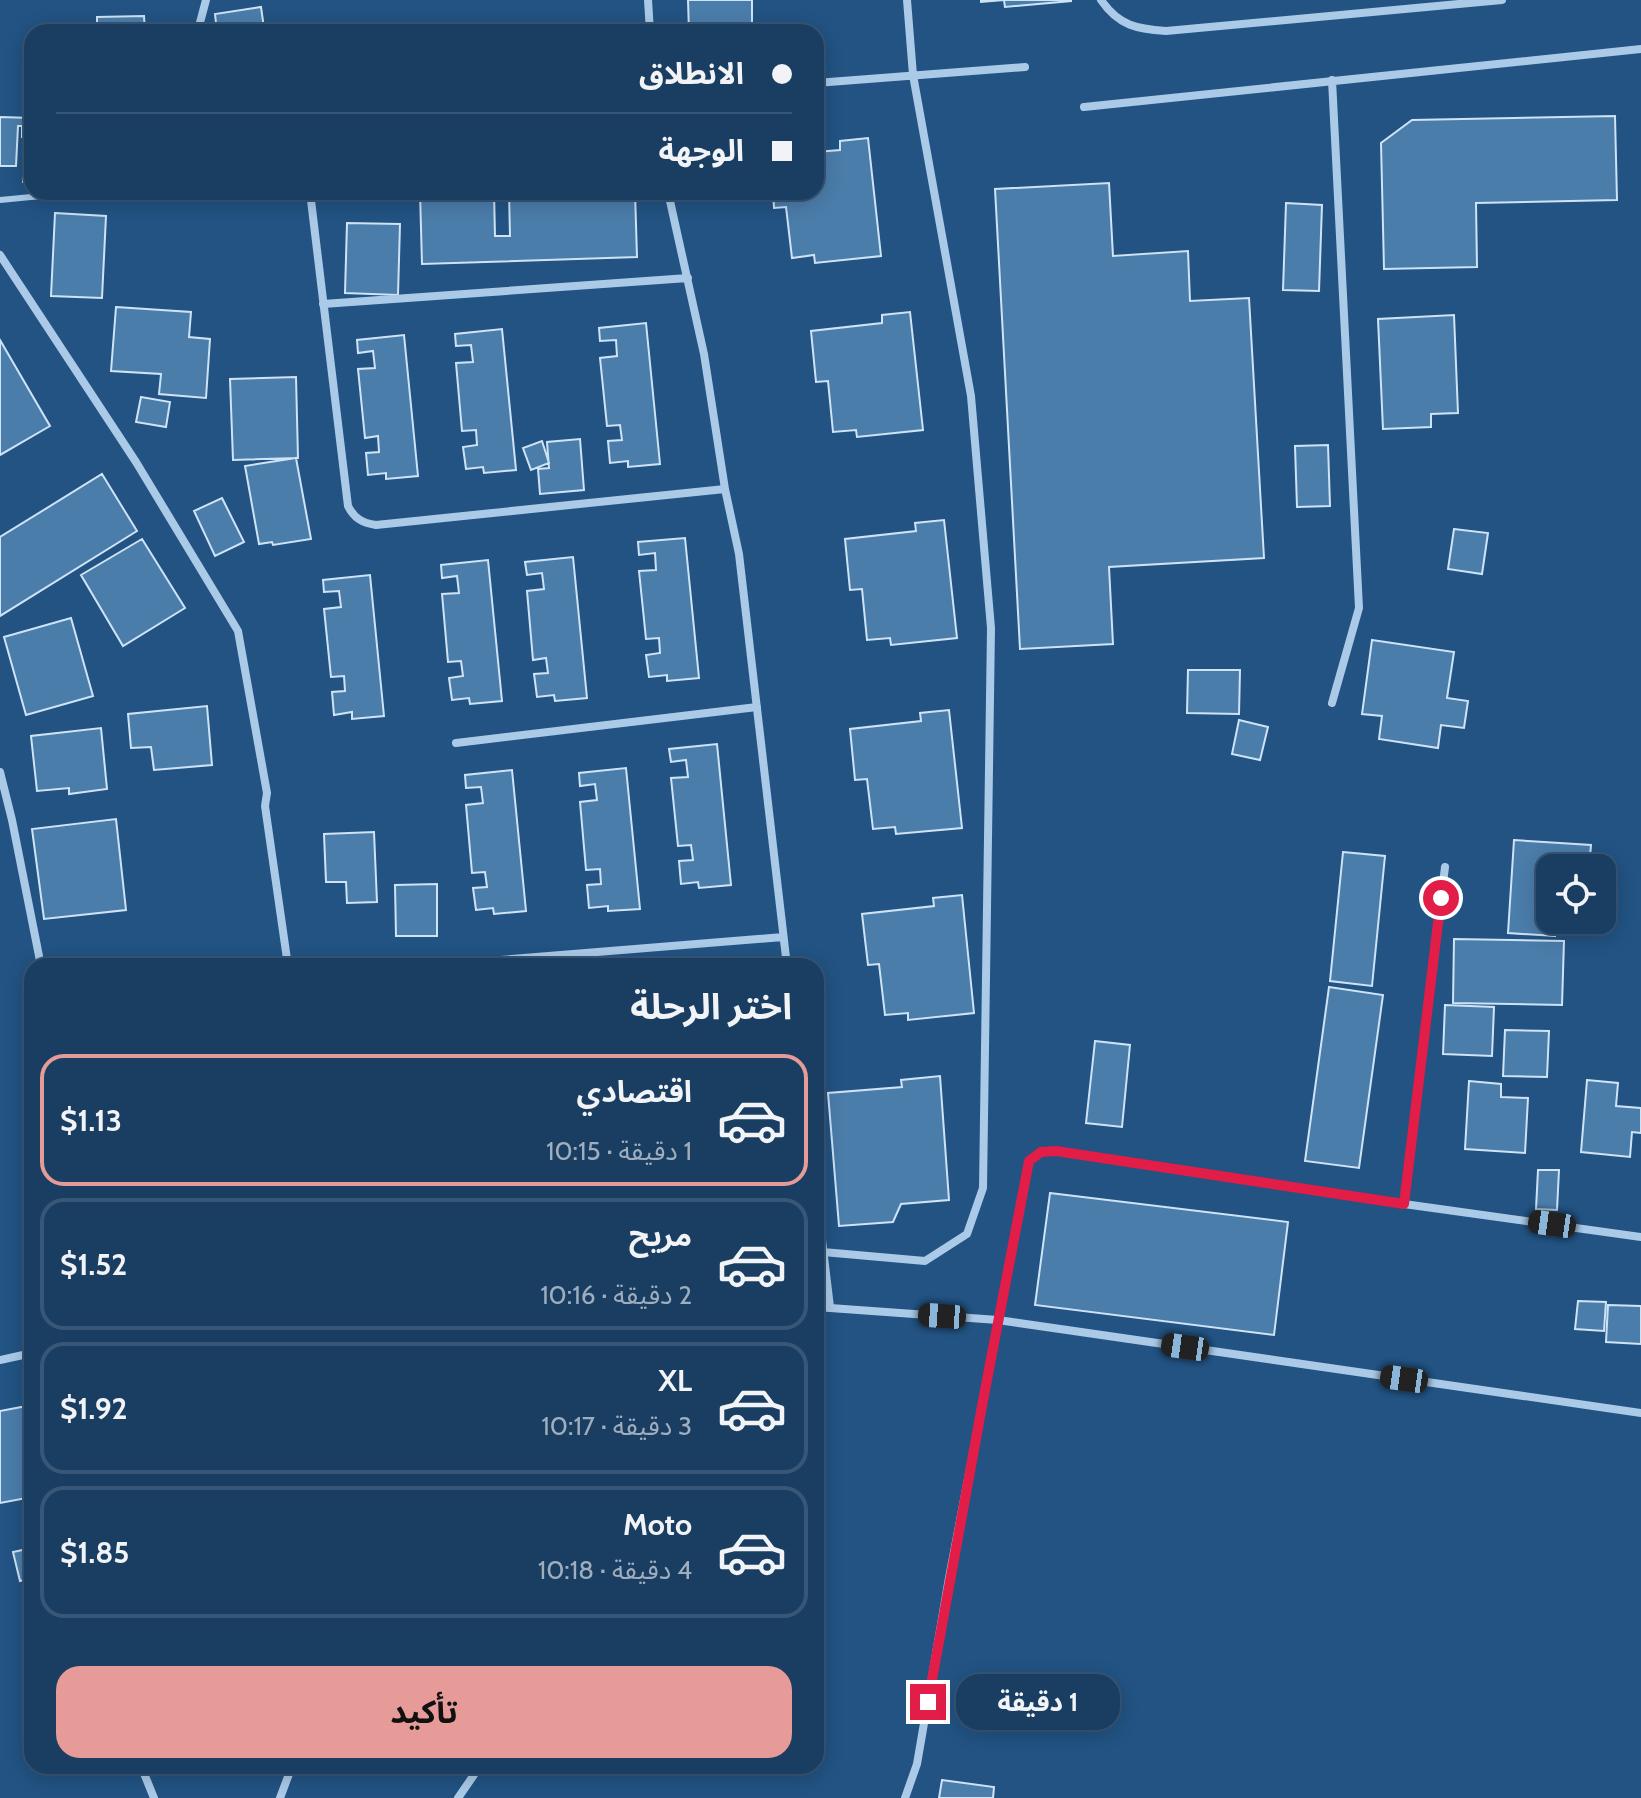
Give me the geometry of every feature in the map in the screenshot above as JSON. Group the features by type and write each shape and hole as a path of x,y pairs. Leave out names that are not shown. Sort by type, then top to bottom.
{"street":[{"path":"200,24 206,0"},
{"path":"648,0 650,24"},
{"path":"824,1252 925,1261 967,1234 983,1188 991,628 971,396 913,75 907,0"},
{"path":"1101,0 1109,12 1126,24 1166,31 1502,0"},
{"path":"1084,107 1641,49"},
{"path":"824,82 1025,67"},
{"path":"1332,80 1359,608 1332,703"},
{"path":"311,200 348,506 367,524 725,489"},
{"path":"670,200 704,354 725,489 739,554 786,958"},
{"path":"0,255 136,462 238,631 267,793 265,806 287,958"},
{"path":"323,304 688,278"},
{"path":"456,743 757,707"},
{"path":"0,772 39,958"},
{"path":"1404,1204 1445,867"},
{"path":"524,958 783,937"},
{"path":"905,1798 917,1764 1029,1161 1041,1152 1056,1151 1641,1237"},
{"path":"824,1260 830,1307"},
{"path":"824,1307 998,1320 1641,1416"},
{"path":"0,1360 24,1355"},
{"path":"144,1774 154,1798"},
{"path":"280,1798 289,1774"},
{"path":"458,1798 474,1774"}],"lane":[{"path":"0,200 24,198"}],"building":[{"path":"688,0 752,0 752,24 689,24"},
{"path":"1004,0 1071,0 1071,1 1005,7"},
{"path":"261,7 263,24 216,24 215,14"},
{"path":"144,16 144,24 97,24 97,17"},
{"path":"1615,116 1617,200 1476,203 1477,267 1384,269 1381,143 1412,120"},
{"path":"0,117 24,118 24,137 22,126 18,126 16,166 0,166"},
{"path":"868,138 881,256 815,263 814,255 792,258 786,207 774,208 774,200 824,200 824,151 840,150 840,141"},
{"path":"1109,183 1113,256 1188,251 1190,301 1249,298 1264,558 1109,567 1113,644 1020,649 995,189"},
{"path":"420,200 494,200 495,236 510,236 509,200 635,200 637,257 422,264"},
{"path":"1286,203 1322,205 1319,291 1283,290"},
{"path":"55,213 106,216 102,298 51,296"},
{"path":"347,223 400,224 398,295 345,293"},
{"path":"116,307 191,312 189,337 210,339 206,398 159,394 161,374 111,371"},
{"path":"910,312 923,430 857,437 856,430 833,432 828,381 816,382 811,331 882,323 882,315"},
{"path":"1454,315 1458,413 1431,414 1431,427 1383,429 1378,319"},
{"path":"646,323 660,464 628,467 628,461 610,463 608,441 622,440 620,425 607,426 600,358 617,356 616,340 600,341 599,328"},
{"path":"502,329 516,470 484,473 483,467 466,469 463,447 477,445 476,430 462,431 456,363 473,362 471,345 456,346 455,334"},
{"path":"404,335 418,476 386,479 386,473 368,475 366,453 379,452 378,436 365,438 358,369 375,368 373,351 358,353 357,340"},
{"path":"0,340 50,426 0,455"},
{"path":"296,377 298,458 233,460 230,379"},
{"path":"141,397 170,402 166,427 136,422"},
{"path":"580,439 584,490 540,494 538,469 549,468 547,442"},
{"path":"542,441 549,463 531,470 523,448"},
{"path":"1328,445 1330,506 1297,507 1295,446"},
{"path":"296,458 311,539 259,544 245,466"},
{"path":"102,474 137,531 0,616 0,537"},
{"path":"222,498 244,542 215,556 194,511"},
{"path":"944,520 957,638 891,645 890,638 867,640 862,589 850,590 845,539 916,531 915,523"},
{"path":"1454,529 1488,533 1482,574 1448,569"},
{"path":"685,538 699,678 667,681 667,675 649,677 646,655 660,653 659,638 646,639 639,571 656,570 655,553 639,555 638,542"},
{"path":"142,539 185,608 123,646 81,575"},
{"path":"573,557 587,698 555,701 554,695 537,697 534,674 548,673 546,658 533,660 527,591 544,589 542,573 527,575 525,562"},
{"path":"488,560 502,701 470,704 469,698 452,700 449,678 463,676 461,661 448,662 442,594 459,593 457,576 442,578 441,565"},
{"path":"370,575 384,716 352,719 352,712 334,715 332,692 345,691 344,676 331,677 324,609 341,607 339,591 324,592 323,580"},
{"path":"71,618 93,696 26,715 4,637"},
{"path":"1372,640 1454,652 1447,698 1468,701 1464,728 1441,725 1438,748 1379,739 1382,716 1362,714"},
{"path":"1188,670 1240,670 1239,714 1187,713"},
{"path":"207,706 212,765 154,770 151,747 131,748 128,714"},
{"path":"949,710 962,828 896,834 895,827 873,829 867,779 855,780 850,729 921,721 920,713"},
{"path":"1239,720 1268,727 1260,760 1232,754"},
{"path":"101,728 107,789 69,794 69,788 37,791 31,736"},
{"path":"717,744 731,885 699,888 698,882 681,884 679,861 693,860 691,845 678,846 671,778 688,777 686,760 671,762 669,749"},
{"path":"626,768 640,909 608,911 608,906 589,908 587,885 601,884 600,869 586,870 580,802 597,800 595,784 580,786 579,773"},
{"path":"512,770 526,911 494,914 493,908 476,910 473,888 487,887 485,872 472,873 466,805 483,803 481,787 466,788 465,775"},
{"path":"116,819 126,910 44,919 32,829"},
{"path":"374,832 377,902 347,903 346,882 326,882 324,834"},
{"path":"1514,840 1591,845 1590,854 1536,854 1536,934 1555,936 1508,933"},
{"path":"1343,852 1385,856 1372,986 1330,981"},
{"path":"437,884 437,936 396,936 395,885"},
{"path":"962,895 974,1013 908,1020 908,1013 885,1015 879,964 868,965 862,914 934,906 933,898"},
{"path":"1454,939 1564,941 1562,1005 1453,1003"},
{"path":"1329,987 1383,995 1359,1168 1305,1161"},
{"path":"1445,1005 1494,1007 1492,1056 1443,1054"},
{"path":"1505,1030 1549,1031 1547,1077 1503,1076"},
{"path":"1095,1041 1130,1045 1122,1127 1086,1123"},
{"path":"940,1076 949,1200 901,1204 893,1222 839,1226 828,1093 902,1087 901,1080"},
{"path":"1587,1080 1618,1083 1616,1106 1641,1108 1641,1133 1632,1132 1630,1157 1581,1152"},
{"path":"1469,1081 1501,1084 1501,1097 1528,1098 1525,1153 1465,1149"},
{"path":"1538,1170 1559,1170 1557,1210 1536,1209"},
{"path":"1050,1193 1288,1222 1274,1335 1035,1305"},
{"path":"1578,1301 1606,1302 1604,1331 1575,1329"},
{"path":"1608,1305 1641,1306 1641,1344 1606,1342"},
{"path":"24,1406 24,1498 0,1503 0,1411"},
{"path":"24,1550 24,1580 20,1581 13,1552"},
{"path":"942,1780 994,1787 993,1798 939,1798"}],"route":[{"path":"928,1702 1029,1161 1041,1152 1056,1151 1404,1204 1441,898"}]}
